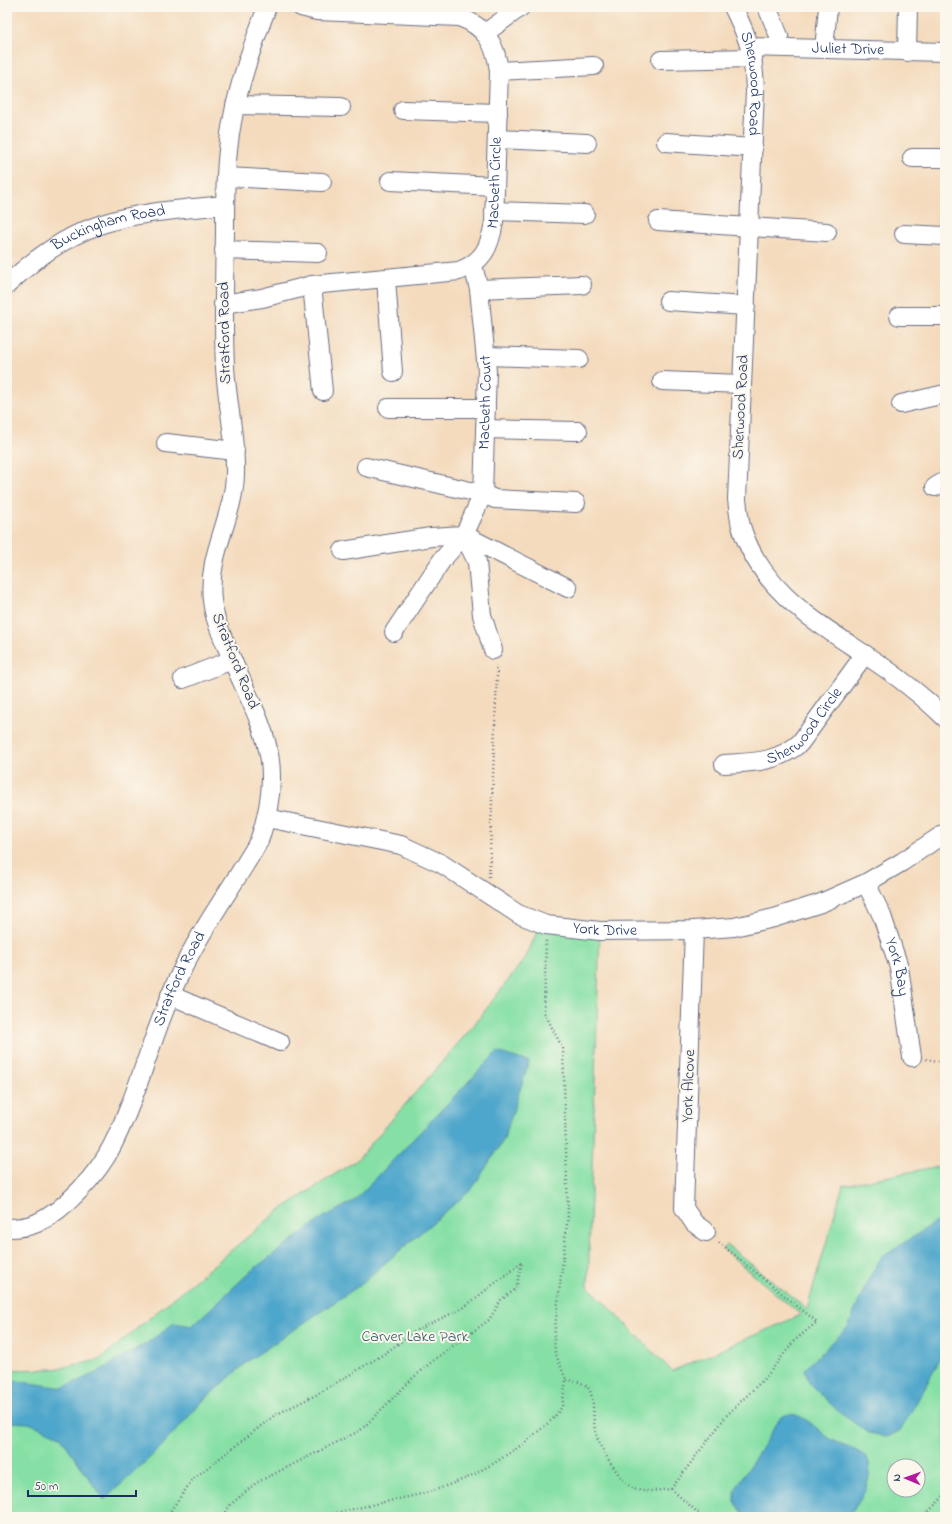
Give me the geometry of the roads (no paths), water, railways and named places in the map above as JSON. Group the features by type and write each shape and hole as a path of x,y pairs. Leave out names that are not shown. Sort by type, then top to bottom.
{"street":[{"name":"Stratford Road","path":"7,1228 17,1228 36,1224 54,1213 73,1196 104,1158 111,1147 125,1119 170,995 196,944 259,841 267,818 272,775 270,752 261,724 216,623 210,580 214,556 235,478 235,451 226,380 223,304 227,156 235,104 248,58 267,7"},
{"path":"485,33 521,7"},
{"name":"Sherwood Road","path":"733,7 752,53 755,91 737,499 741,525 750,547 763,569 798,609 820,626 865,654 909,685 945,718"},
{"path":"767,7 779,36 780,48"},
{"path":"824,49 828,7"},
{"path":"907,52 908,7"},
{"name":"Macbeth Circle","path":"312,8 459,12 485,33 497,54 499,71 494,211 491,237 484,253 473,266"},
{"name":"Juliet Drive","path":"661,60 752,53 780,48 945,52"},
{"path":"499,71 594,66"},
{"path":"235,104 341,107"},
{"path":"403,110 498,113"},
{"path":"497,139 587,142"},
{"path":"666,142 753,148"},
{"path":"912,158 945,158"},
{"path":"226,177 322,182"},
{"path":"390,180 495,186"},
{"name":"Buckingham Road","path":"7,285 25,267 49,248 73,234 97,224 149,212 225,205"},
{"path":"494,211 585,214"},
{"path":"658,221 827,232"},
{"path":"904,234 945,236"},
{"path":"224,250 318,253"},
{"path":"223,304 262,298 312,285 449,273 473,266"},
{"name":"Macbeth Court","path":"394,632 442,560 464,535 483,494 486,428 486,356 479,289 473,266"},
{"path":"386,279 393,372"},
{"path":"312,285 323,390"},
{"path":"479,289 582,285"},
{"path":"668,301 746,306"},
{"path":"900,316 945,316"},
{"path":"486,356 579,359"},
{"path":"662,381 742,384"},
{"path":"901,404 945,394"},
{"path":"388,408 486,408"},
{"path":"486,428 578,431"},
{"path":"166,443 235,451"},
{"path":"366,467 483,494 495,499 576,503"},
{"path":"343,551 431,537 464,535 568,588"},
{"path":"464,535 477,562 482,615 493,650"},
{"name":"Sherwood Circle","path":"724,764 752,762 780,757 789,752 800,743 865,654"},
{"path":"184,679 232,660"},
{"name":"York Drive","path":"267,818 401,845 442,864 518,914 546,925 600,931 694,930 734,927 774,918 821,902 866,883 902,862 945,833"},
{"name":"York Bay","path":"866,883 882,916 899,967 912,1057"},
{"name":"York Alcove","path":"694,930 684,1208 694,1223 706,1232"},
{"path":"170,995 280,1042"}],"water":[{"path":"497,1052 529,1062 504,1139 472,1189 357,1287 248,1361 203,1401 157,1451 104,1500 60,1436 29,1423 7,1422 7,1382 18,1381 62,1388 98,1372 153,1339 174,1323 192,1326 251,1271 324,1217 354,1201"},
{"path":"945,1216 945,1346 936,1367 901,1430 888,1437 869,1433 840,1413 809,1383 805,1369 848,1327 868,1280 881,1258"},
{"path":"788,1414 806,1420 828,1438 863,1454 868,1460 870,1467 869,1475 864,1492 855,1507 845,1517 746,1517 735,1502 735,1490 781,1417"}],"park label":[{"name":"Carver Lake Park","path":"415,1337"}]}
